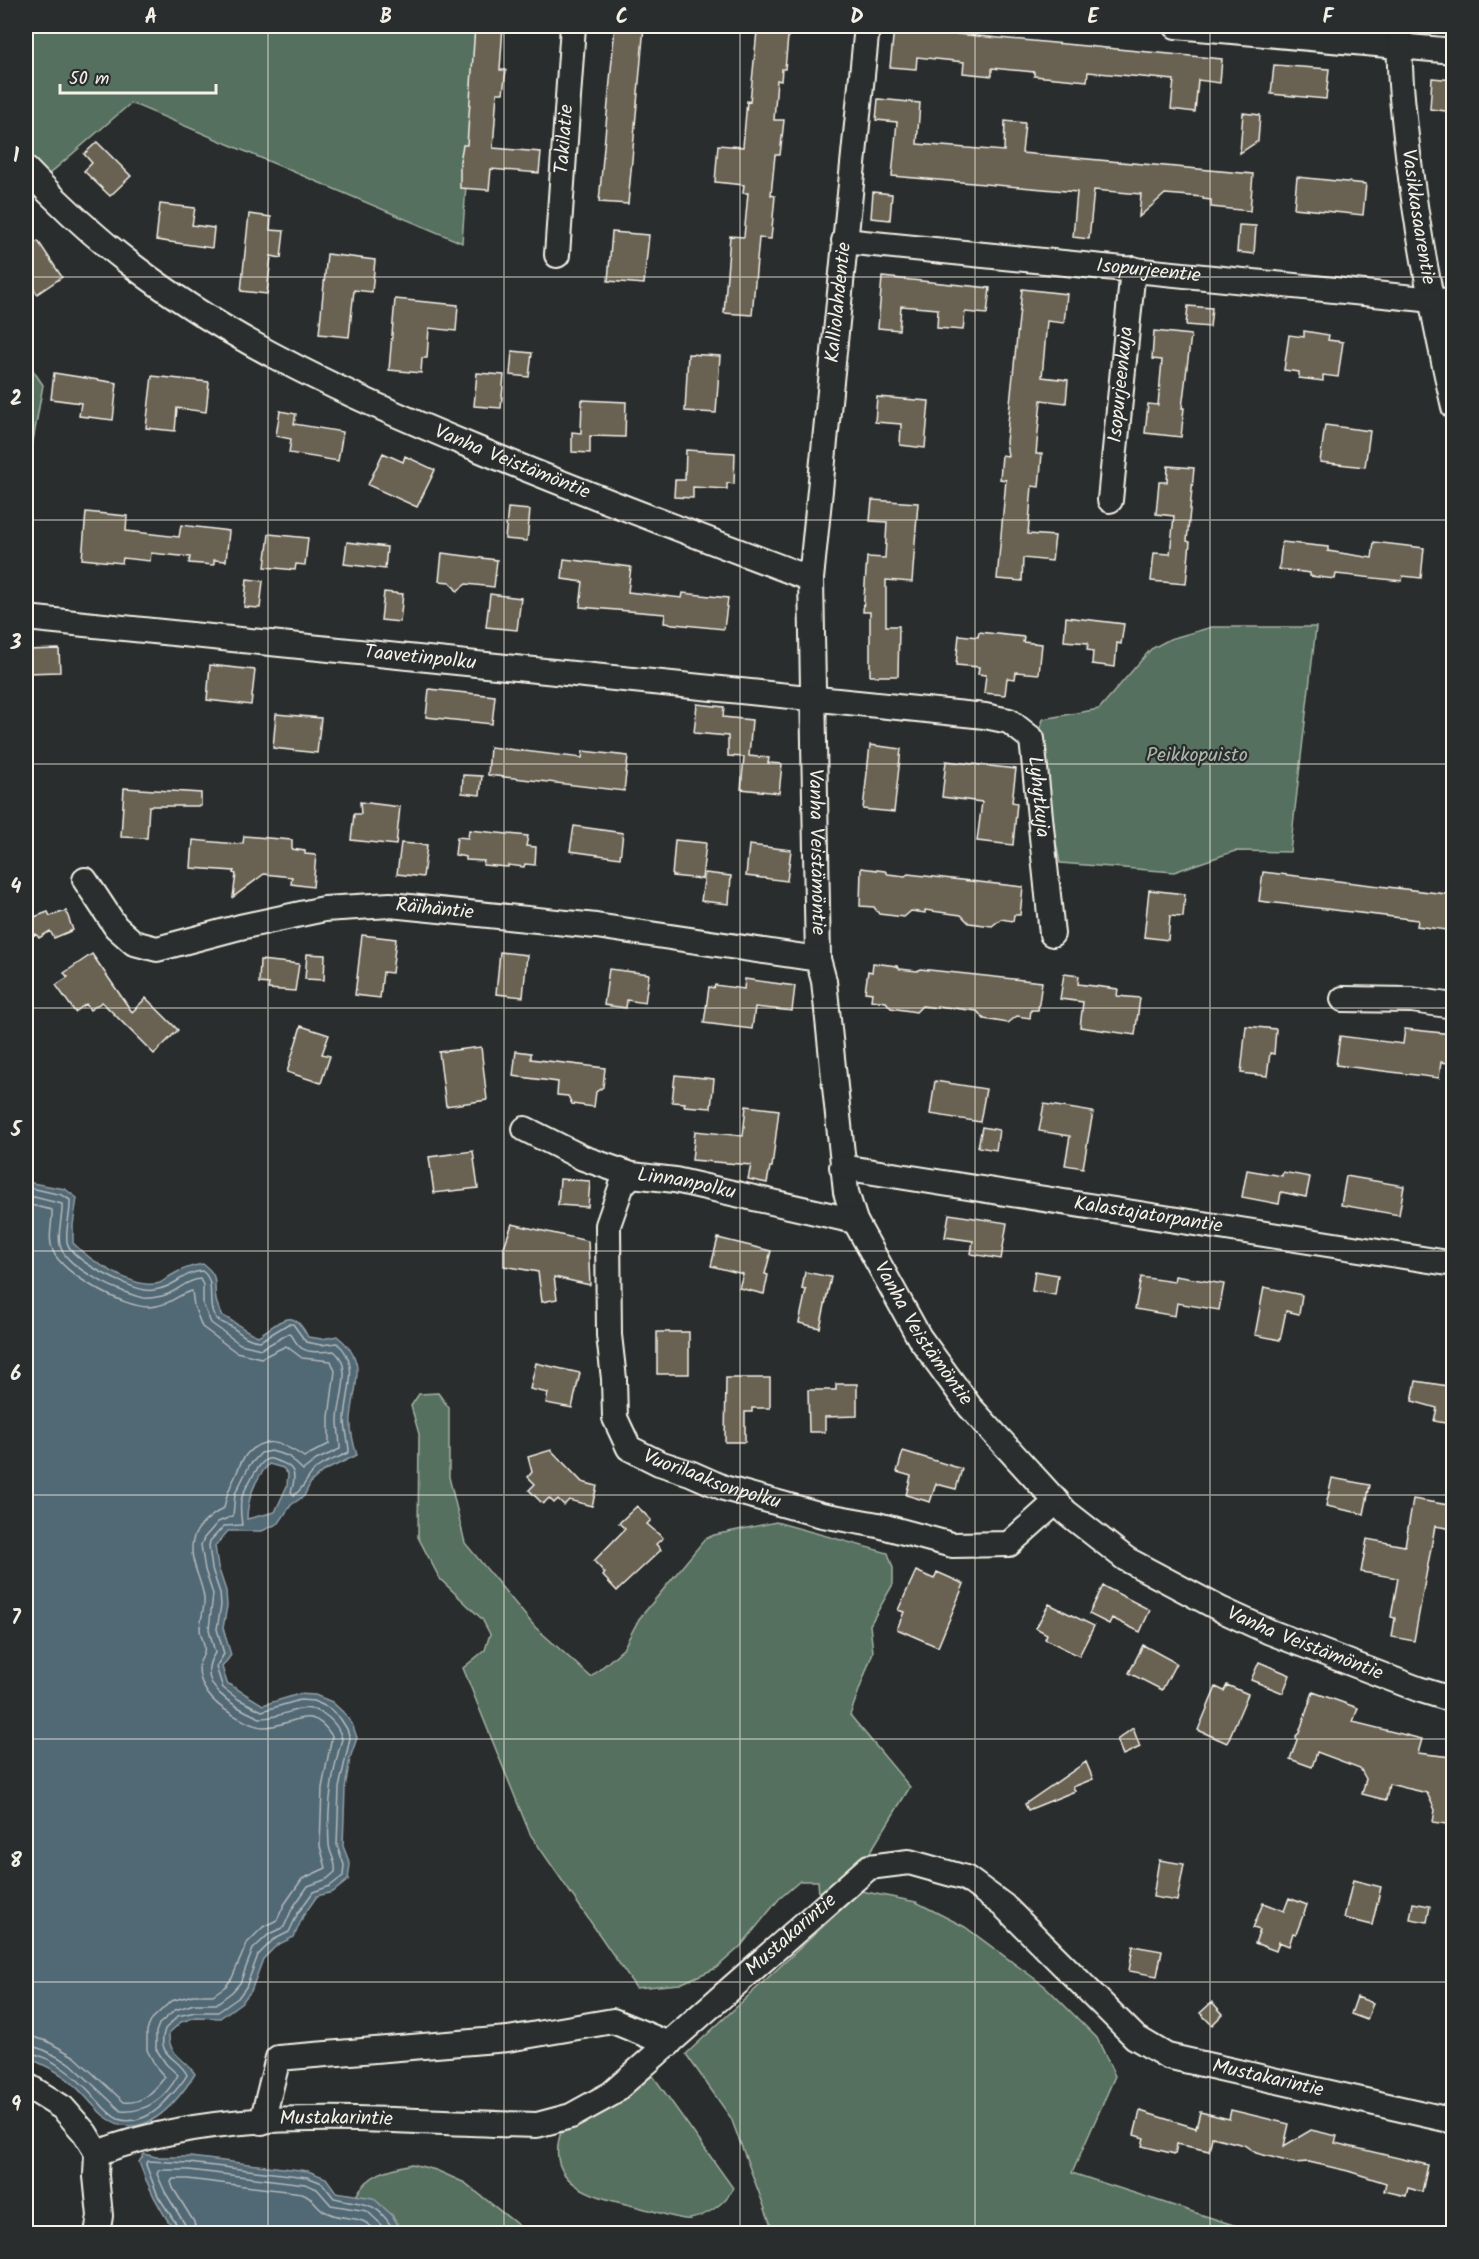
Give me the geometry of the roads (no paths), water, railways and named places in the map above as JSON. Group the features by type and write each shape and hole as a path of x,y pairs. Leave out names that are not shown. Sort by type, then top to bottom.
{"street":[{"name":"Takilatie","path":"557,255 573,26"},
{"name":"Kalliolahdentie","path":"811,579 867,26"},
{"path":"1176,26 1399,36 1454,51"},
{"name":"Vasikkasaarentie","path":"1399,36 1402,107 1412,185 1442,301 1454,407"},
{"name":"Vanha Veistämöntie","path":"26,169 63,207 133,266 199,312 284,362 397,416 564,485 811,579 818,958 824,981 842,1167 846,1192 855,1221 920,1337 970,1407 1066,1512 1126,1559 1222,1610 1281,1636 1418,1689 1454,1700"},
{"name":"Isopurjeentie","path":"844,242 1442,301"},
{"name":"Isopurjeenkuja","path":"1110,500 1133,269"},
{"name":"Taavetinpolku","path":"26,618 813,699"},
{"name":"Lyhytkuja","path":"813,699 985,716 1009,722 1032,739 1052,934"},
{"name":"Räihäntie","path":"85,880 116,927 134,943 157,949 240,927 324,909 390,905 596,926 818,958"},
{"path":"1343,999 1412,1000 1454,1006"},
{"name":"Linnanpolku","path":"525,1129 583,1158 632,1175 675,1180 855,1221"},
{"name":"Kalastajatorpantie","path":"842,1167 1454,1264"},
{"name":"Vuorilaaksonpolku","path":"632,1175 622,1185 608,1225 607,1279 615,1418 629,1448 659,1463 724,1488 822,1515 878,1525 952,1545 1009,1544 1057,1501"},
{"name":"Mustakarintie","path":"97,2153 139,2139 212,2125 295,2119 537,2125 571,2116 611,2094 868,1867 909,1863 966,1878 1004,1906 1135,2037 1167,2056 1454,2121"},
{"path":"262,2122 278,2058 508,2039 613,2021 669,2044"},
{"path":"26,2085 63,2108 85,2133 97,2153 96,2176 100,2216 97,2234"}],"water":[{"path":"26,1182 65,1189 77,1198 73,1243 90,1258 113,1272 139,1283 150,1284 160,1283 183,1269 203,1264 214,1276 216,1300 221,1315 258,1336 280,1322 291,1319 297,1321 308,1337 322,1339 337,1336 353,1354 357,1373 351,1423 357,1455 322,1472 311,1482 304,1496 291,1505 279,1523 262,1531 228,1531 215,1546 218,1567 226,1591 227,1606 223,1628 231,1655 222,1667 227,1683 263,1705 299,1694 315,1695 332,1702 345,1714 357,1738 350,1758 345,1788 343,1846 350,1864 348,1880 333,1892 317,1896 303,1916 294,1937 277,1945 263,1959 251,1991 242,2002 220,2018 196,2017 181,2022 169,2033 169,2041 174,2052 195,2074 167,2109 144,2124 131,2126 117,2123 103,2115 69,2080 26,2057","holes":["269,1464 283,1468 288,1474 287,1486 275,1512 247,1519 248,1504 264,1470"]},
{"path":"144,2154 308,2171 326,2178 336,2192 373,2198 392,2215 403,2233 176,2233 155,2199 143,2172 139,2162"}],"park label":[{"name":"Peikkopuisto","path":"1197,756"}]}
